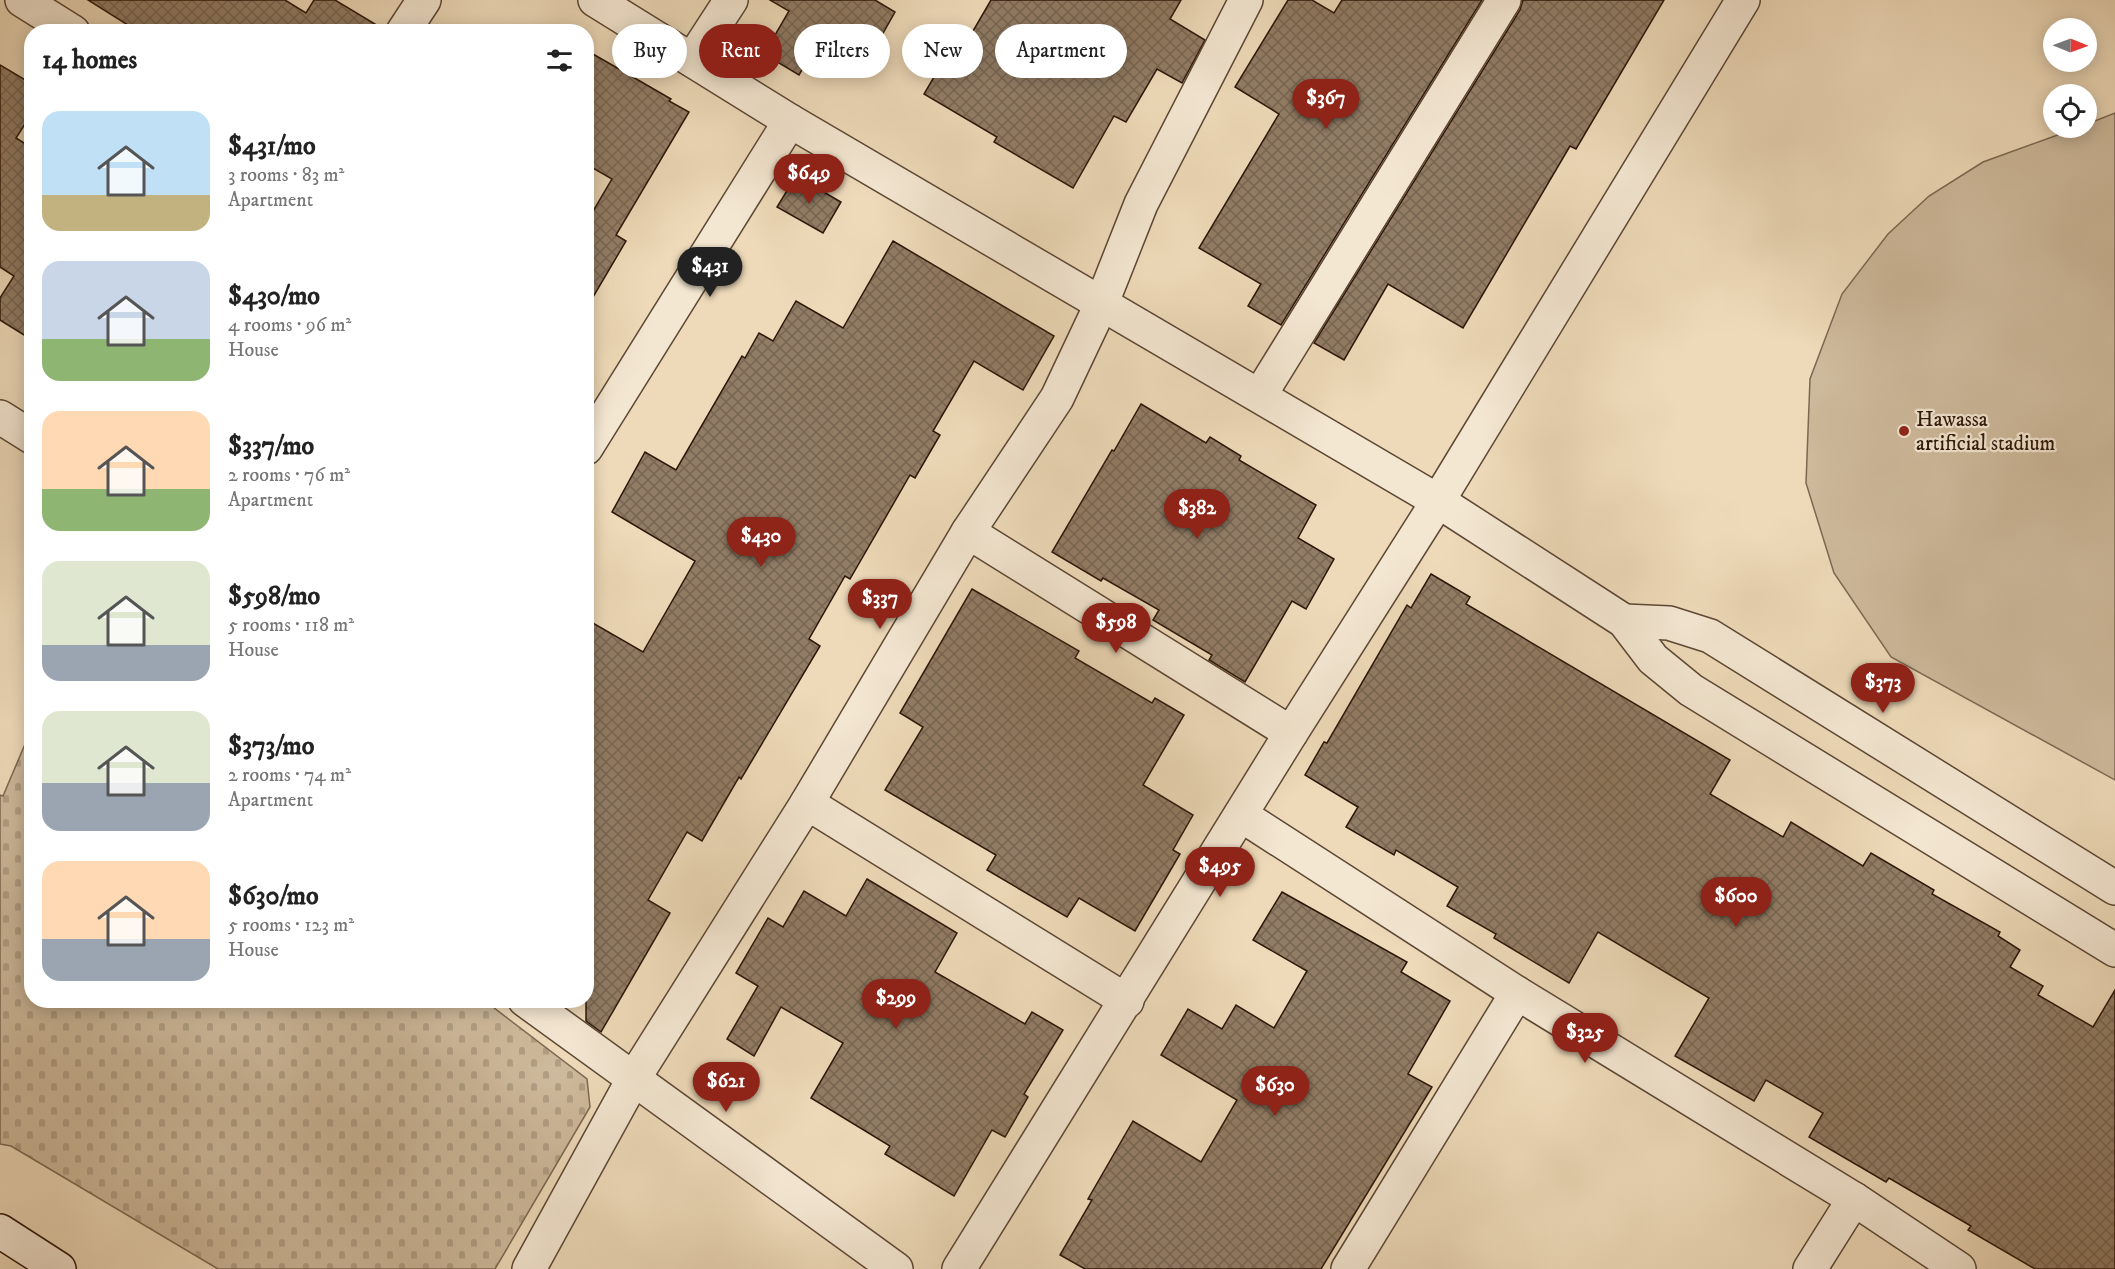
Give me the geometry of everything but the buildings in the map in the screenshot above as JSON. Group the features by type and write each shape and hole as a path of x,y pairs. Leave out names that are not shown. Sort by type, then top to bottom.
{"street":[{"path":"22,0 60,24"},
{"path":"408,24 424,0"},
{"path":"595,0 790,121 1438,501 1624,621 1653,659 1691,690 2115,950"},
{"path":"692,60 731,0"},
{"path":"529,1269 634,1078 807,803 968,532 1057,398 1101,305 1141,204 1246,0"},
{"path":"1260,395 1504,0"},
{"path":"959,1269 1291,733 1438,501 1743,0"},
{"path":"594,435 790,121"},
{"path":"0,417 24,432"},
{"path":"968,532 1291,733"},
{"path":"1624,621 1669,623 1710,636 2115,888"},
{"path":"807,803 1127,1001"},
{"path":"1240,815 1517,993 1854,1199 1959,1269"},
{"path":"1348,1269 1517,993"},
{"path":"536,1008 896,1269"},
{"path":"1810,1269 1854,1199"},
{"path":"0,1232 59,1269"}],"green space":[{"name":"Hawassa artificial stadium","path":"2115,113 2115,780 1891,657 1834,573 1806,483 1810,379 1842,294 1888,234 1929,196 1983,162 2049,138 2097,138 2097,120"},
{"path":"24,746 24,1008 494,1008 587,1079 590,1107 495,1269 218,1269 11,1146 0,1144 0,795 3,796"}],"place":[{"name":"Hawassa artificial stadium","path":"1904,431"}]}
